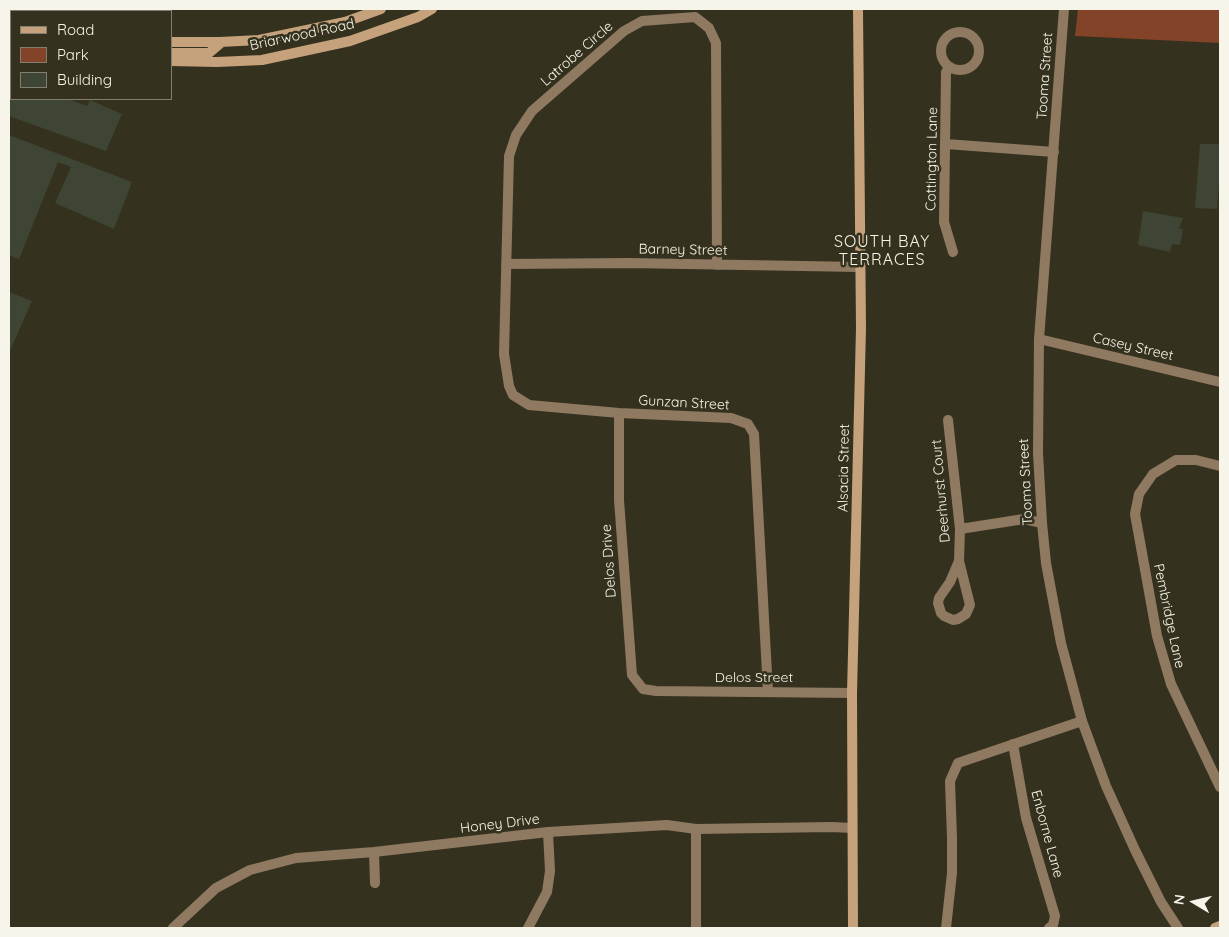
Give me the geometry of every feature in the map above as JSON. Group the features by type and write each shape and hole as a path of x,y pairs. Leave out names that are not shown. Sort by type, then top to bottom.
{"main road":[{"name":"Briarwood Road","path":"172,42 259,40 336,24 381,9"},
{"name":"Briarwood Road","path":"172,62 262,60 350,41 432,9"},
{"name":"Alsacia Street","path":"853,928 852,693 860,338 858,9"},
{"path":"172,54 209,53 222,42"},
{"path":"1216,928 1220,926"}],"street":[{"name":"Tooma Street","path":"1064,9 1039,339 1038,453 1046,563 1059,635 1082,721 1106,786 1134,850 1161,902 1178,928"},
{"name":"Latrobe Circle","path":"504,354 509,156 516,135 532,111 624,31 642,21 695,17 708,28 716,43 717,265"},
{"name":"Cottington Lane","path":"950,67 946,72 944,222 953,252"},
{"path":"946,144 1054,152"},
{"name":"Barney Street","path":"506,264 860,267"},
{"name":"Casey Street","path":"1039,339 1220,382"},
{"name":"Gunzan Street","path":"504,354 509,386 513,395 529,405 619,414 731,418 748,424 754,434 768,692"},
{"name":"Delos Drive","path":"619,414 619,500 632,675 643,689 656,691"},
{"name":"Deerhurst Court","path":"948,420 960,529 959,561"},
{"name":"Pembridge Lane","path":"1220,466 1196,460 1176,460 1153,474 1139,494 1135,514 1157,636 1171,684 1220,787"},
{"path":"960,529 1024,518 1042,523"},
{"path":"959,561 970,605 966,614 953,620 944,616 938,603 959,561"},
{"name":"Delos Street","path":"656,691 852,693"},
{"path":"946,928 952,864 950,781 958,762 1082,721"},
{"name":"Enborne Lane","path":"1013,744 1026,818 1055,916 1053,924 1049,928"},
{"name":"Honey Drive","path":"173,928 216,888 250,870 296,858 374,852 548,832 667,825 696,830 852,828"},
{"path":"696,830 696,928"},
{"path":"528,928 547,892 550,871 548,832"},
{"path":"374,852 376,883"}],"green space":[{"path":"1078,9 1220,9 1220,43 1075,36"}],"building":[{"path":"11,100 71,100 87,106 90,100 122,114 106,151 9,116"},
{"path":"9,135 132,182 114,229 55,203 71,167 58,162 19,259 9,255"},
{"path":"1200,144 1220,144 1217,209 1195,208"},
{"path":"1143,211 1183,218 1179,229 1183,229 1180,245 1172,244 1170,252 1138,245"},
{"path":"9,292 32,301 9,353"}],"district":[{"name":"SOUTH BAY TERRACES","path":"882,251"}]}
